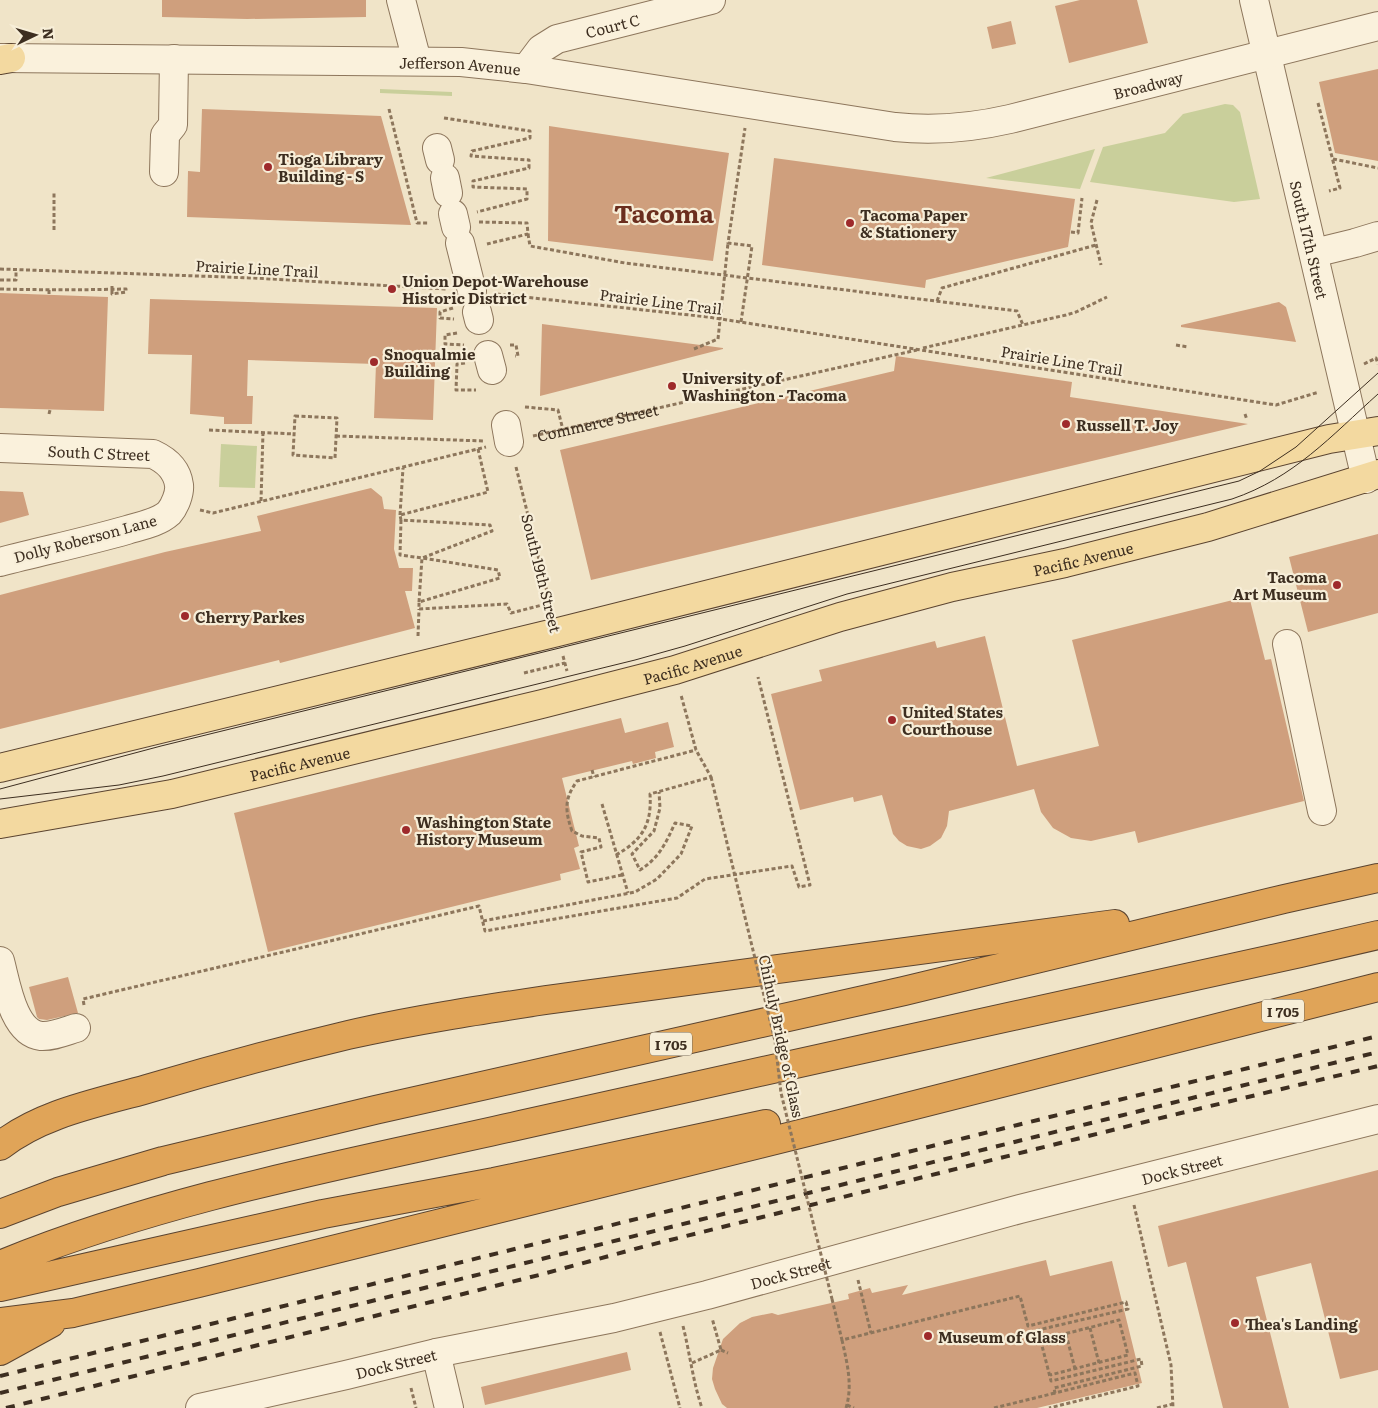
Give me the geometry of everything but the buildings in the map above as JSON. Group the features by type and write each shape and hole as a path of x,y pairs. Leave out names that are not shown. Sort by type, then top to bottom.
{"highway":[{"name":"I 705","path":"0,1214 58,1192 182,1156 375,1110 904,991 1284,898 1378,878"},
{"path":"3,1142 25,1129 70,1111 198,1074 349,1035 463,1012 1108,925 1284,898"},
{"path":"0,1265 26,1254 126,1220 244,1188 1300,954 1378,935"},
{"name":"I 705","path":"0,1287 323,1214 494,1182 1188,1035 1378,987"},
{"path":"0,1322 73,1313 844,1123 1188,1035"},
{"path":"0,1351 73,1313"}],"main road":[{"path":"0,768 558,632 1329,439 1367,432"},
{"name":"Pacific Avenue","path":"0,824 172,794 542,704 675,670 840,617 952,587 1065,564 1208,527 1372,477"}],"street":[{"path":"401,0 417,61"},
{"name":"Court C","path":"526,69 541,49 557,39 711,0"},
{"name":"South 17th Street","path":"1254,0 1314,252 1367,432 1372,477"},
{"name":"Broadway","path":"914,129 958,128 987,124 1378,26"},
{"name":"Jefferson Avenue","path":"4,59 461,62 526,69 914,129"},
{"path":"164,172 165,135 173,125 174,59"},
{"path":"455,205 489,360"},
{"path":"1314,252 1355,244 1378,236"},
{"name":"South C Street","path":"0,448 153,454 163,458 172,467 177,477 179,486 172,509"},
{"name":"Dolly Roberson Lane","path":"0,562 127,530 157,520 172,509"},
{"path":"1287,644 1322,811"},
{"path":"0,960 10,998 18,1019 26,1029 41,1036 76,1028"},
{"name":"Dock Street","path":"200,1408 346,1375 436,1352 614,1318 707,1295 1020,1209 1378,1119"},
{"path":"436,1352 449,1408"}],"path":[{"path":"1318,103 1340,188 1329,191"},
{"path":"694,349 718,339 728,243 749,104"},
{"path":"389,109 417,223"},
{"path":"444,118 530,131 530,138 472,151 471,156 529,160 528,168 473,181 473,187 527,190 527,199 455,205"},
{"path":"1332,159 1378,168"},
{"path":"54,192 54,230"},
{"path":"1071,232 1078,233 1082,198"},
{"path":"1097,200 1091,222 1101,265"},
{"path":"455,205 528,234"},
{"path":"455,205 527,223 530,246 625,263 747,276 1016,311 1023,325"},
{"path":"728,243 752,246 741,322"},
{"path":"937,301 942,288 1096,246"},
{"name":"Prairie Line Trail","path":"0,269 254,278 489,360 741,322 1276,405 1318,392"},
{"path":"0,280 16,280 16,270"},
{"path":"0,288 49,290 112,288"},
{"path":"49,290 49,295"},
{"name":"Commerce Street","path":"489,360 563,430 1023,325 1076,312 1108,297"},
{"path":"1176,344 1188,347"},
{"path":"1372,359 1376,358 1378,364"},
{"path":"336,436 489,360 558,410 563,430"},
{"name":"South 19th Street","path":"489,360 574,695"},
{"path":"1245,414 1247,420"},
{"path":"295,416 337,418 336,436 335,458 294,455 295,416"},
{"path":"209,430 294,434"},
{"path":"262,501 264,432"},
{"path":"172,509 213,513 478,449 488,492 400,515"},
{"path":"403,467 400,555 498,570 500,578 419,602"},
{"path":"400,520 490,525 492,530 422,558"},
{"path":"418,636 422,558"},
{"path":"419,609 507,604 511,613 550,603"},
{"path":"524,673 565,663"},
{"path":"83,999 479,906 485,931 677,898 705,879 792,866 799,887 810,885 758,677"},
{"name":"Chihuly Bridge of Glass","path":"681,695 696,750 711,777 775,1042 781,1093 848,1365 850,1383 847,1407"},
{"path":"622,875 588,882 581,852 601,847 599,838 582,836 572,832 566,814 568,793 577,781 696,750"},
{"path":"592,770 594,776"},
{"path":"616,855 627,849 640,837 650,817 650,794 711,777"},
{"path":"483,921 628,894 657,879 681,854 692,826 675,823 666,844 652,862 640,870 632,854 654,830 660,808 659,792"},
{"path":"602,804 628,894"},
{"path":"1134,1205 1171,1365 1173,1406 1157,1408"},
{"path":"858,1277 871,1333"},
{"path":"842,1340 1020,1296 1028,1326 1126,1302 1128,1309 1038,1330 1051,1381 1140,1359 1142,1366 1054,1388 1055,1393"},
{"path":"711,1314 721,1350"},
{"path":"1041,1340 1119,1320 1128,1355 1050,1375"},
{"path":"681,1322 692,1363 695,1387 702,1408"},
{"path":"659,1327 680,1408"},
{"path":"1090,1328 1098,1362"},
{"path":"1066,1334 1075,1369"},
{"path":"692,1363 721,1350 728,1353"},
{"path":"994,1408 1135,1374 1138,1386 1049,1408"},
{"path":"411,1388 416,1408"},
{"path":"847,1407 854,1408"}],"green space":[{"path":"380,89 452,92 452,96 380,93"},
{"path":"1225,104 1233,105 1240,112 1260,199 1234,202 1090,182 1103,147 1165,133 1183,114"},
{"path":"1095,149 1080,189 986,178"},
{"path":"221,444 257,446 255,488 219,487"}],"tram line":[{"path":"0,789 161,746 1239,481 1260,471 1296,447 1378,373"},
{"path":"0,799 119,785 163,776 635,660 847,594 1232,499 1274,480 1293,468 1378,394"}],"railway":[{"path":"0,1376 1378,1036"},
{"path":"0,1393 1378,1052"},
{"path":"6,1408 539,1275 646,1246 1378,1066"}],"place":[{"name":"Tioga Library Building - S","path":"268,167"},
{"name":"Tacoma Paper & Stationery","path":"850,223"},
{"name":"Union Depot-Warehouse Historic District","path":"392,289"},
{"name":"Snoqualmie Building","path":"374,362"},
{"name":"University of Washington - Tacoma","path":"672,386"},
{"name":"Russell T. Joy","path":"1066,424"},
{"name":"Tacoma Art Museum","path":"1337,585"},
{"name":"Cherry Parkes","path":"185,616"},
{"name":"United States Courthouse","path":"892,720"},
{"name":"Washington State History Museum","path":"406,830"},
{"name":"Thea's Landing","path":"1235,1323"},
{"name":"Museum of Glass","path":"928,1336"}],"district":[{"name":"Tacoma","path":"664,212"}]}
